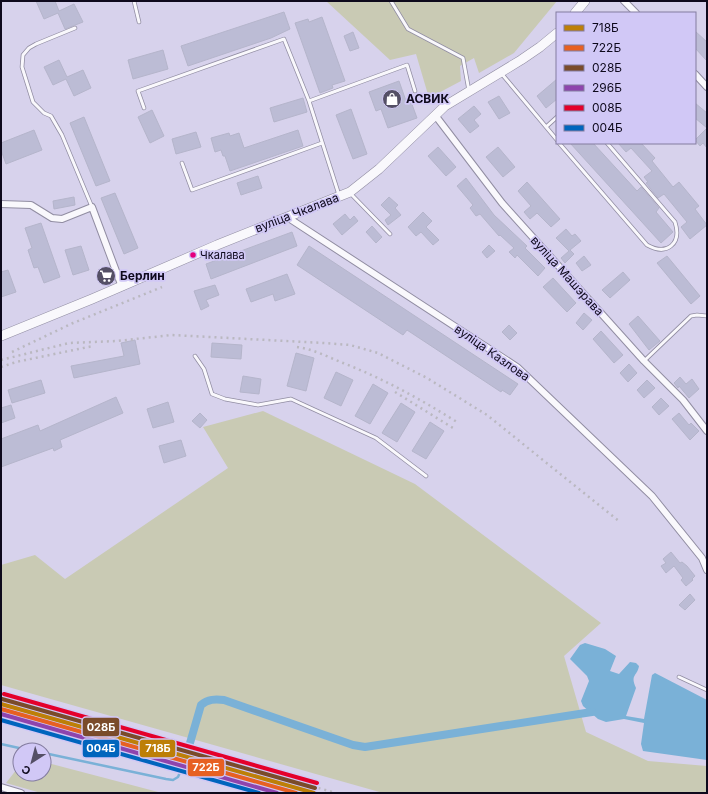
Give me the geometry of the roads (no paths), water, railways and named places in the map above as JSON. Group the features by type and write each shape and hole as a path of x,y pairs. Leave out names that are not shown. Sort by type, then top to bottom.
{"street":[{"path":"576,12 585,1"},
{"path":"624,1 635,12"},
{"name":"вуліца Чкалава","path":"1,336 122,287 211,247 350,192 379,169 435,115 456,98 500,73 540,47 556,34"},
{"path":"696,75 707,87"},
{"name":"вуліца Машэрава","path":"435,115 502,203 644,361 683,400 707,431"},
{"path":"1,204 31,205 52,218 62,220 92,207 122,287"},
{"name":"вуліца Казлова","path":"287,217 517,367 652,496 704,557 707,570"},
{"path":"1,787 21,793"}],"lane":[{"path":"134,1 139,22"},
{"path":"392,1 408,29 463,58 469,91"},
{"path":"75,28 29,48 23,55 22,67 33,102 44,113 51,116 62,135 92,207"},
{"path":"144,108 138,91 284,39 309,102 339,197"},
{"path":"309,102 407,65 415,91"},
{"path":"500,73 556,139"},
{"path":"546,127 556,118"},
{"path":"182,163 192,190 322,143"},
{"path":"560,144 647,245 654,249 665,250 672,245 676,238 677,230 675,222 608,144"},
{"path":"350,192 390,234"},
{"path":"644,361 691,316 707,316"},
{"path":"195,356 204,369 212,394 225,399 258,404 292,399 376,438 426,476"},
{"path":"679,677 707,690"}],"water":[{"path":"585,643 605,649 616,656 610,671 619,674 630,662 636,663 639,666 634,678 636,688 626,716 644,719 652,675 655,673 707,700 707,760 643,751 641,744 644,723 624,719 606,722 598,719 583,706 581,701 589,681 587,676 570,659 580,645"}],"waterway":[{"path":"190,743 201,705 215,700 224,700 353,745 365,747 592,712"},
{"path":"1,744 12,746"},
{"path":"52,755 173,780 178,777 181,770"}],"railway":[{"path":"12,352 73,323 162,287"},
{"path":"1,360 69,343 117,341 172,335 350,345 378,353 427,378 487,415 620,522"},
{"path":"1,367 16,362 93,346"},
{"path":"297,347 320,354 373,376 415,397 457,422"},
{"path":"395,392 453,428"},
{"path":"1,698 336,793"}],"place":[{"name":"АСВИК","path":"392,99"},
{"name":"Чкалава","path":"193,255"},
{"name":"Берлин","path":"106,276"}]}
